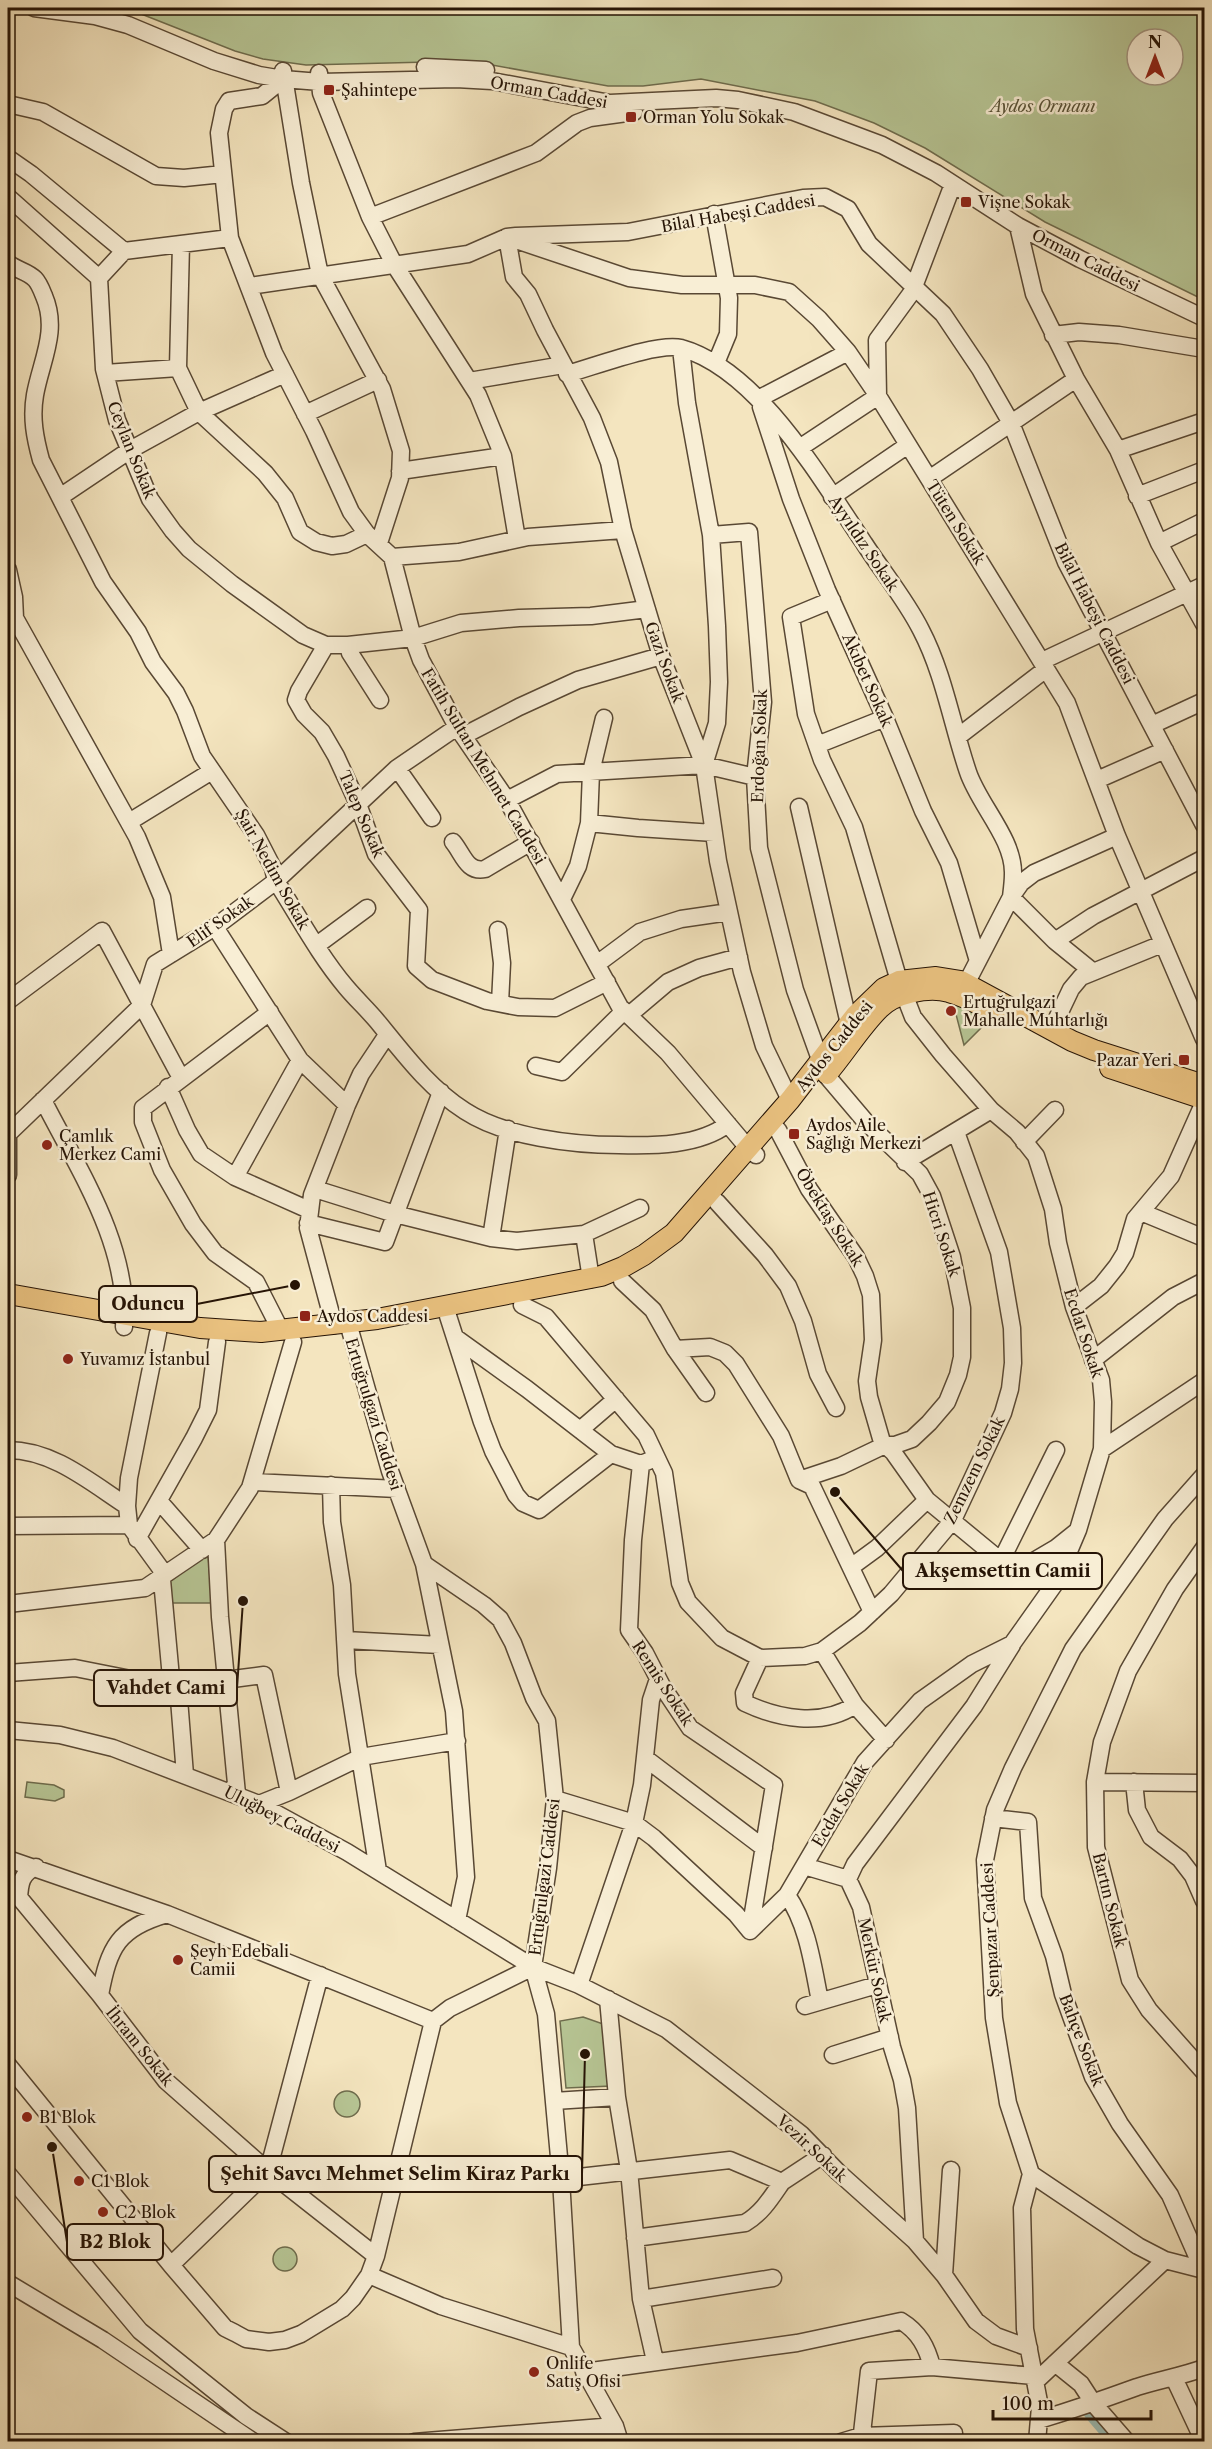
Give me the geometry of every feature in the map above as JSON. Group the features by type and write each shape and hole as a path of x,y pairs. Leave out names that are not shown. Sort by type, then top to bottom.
{"main road":[{"name":"Aydos Caddesi","path":"344,1327 448,1316 580,1295 622,1281 672,1250 717,1202 790,1100 824,1069 849,1024 878,993 936,977 966,984 1051,1031 1094,1050 1204,1085"},
{"name":"Aydos Caddesi","path":"8,1294 125,1321 158,1333 217,1342 287,1337 591,1279 623,1267 668,1239 752,1151 778,1130 824,1069 880,1007 902,988 949,992 981,1006 1068,1053 1204,1100"},
{"name":"Aydos Caddesi","path":"8,1307 287,1337"}],"street":[{"name":"Orman Caddesi","path":"34,8 95,16 128,25 214,61 259,75 492,81 610,103 689,89 721,89 802,105 845,120 920,153 1030,222 1204,309"},
{"name":"Orman Caddesi","path":"96,8 132,16 230,58 283,74"},
{"name":"Fatih Sultan Mehmet Caddesi","path":"283,74 262,96 229,101 224,109 219,133 230,238 274,353 351,512 392,557 421,660 460,731 507,800 607,982 626,1013 668,1053 752,1151"},
{"path":"181,244 178,368 199,412 265,473 285,498 300,532 316,542 332,546 373,538 400,471 401,451 378,380 320,275 283,74"},
{"path":"320,76 321,93 370,217 394,264 478,394 503,456 517,539"},
{"name":"Orman Caddesi","path":"646,97 738,100 794,112 882,145 936,172 1018,226 1204,318"},
{"path":"370,217 536,153 577,123 590,118 637,111 646,97"},
{"path":"8,104 43,112 156,176 184,178 223,174"},
{"path":"8,158 124,250"},
{"path":"801,447 878,396 877,340 914,286 953,184"},
{"path":"8,197 99,278 124,250 230,238"},
{"name":"Bilal Habeşi Caddesi","path":"250,286 468,254 507,237 628,232 803,198 825,197 848,209 869,244 943,314 1011,423 1066,562 1164,750 1200,805 1204,825"},
{"path":"714,214 729,298 728,334 716,363"},
{"path":"1018,226 1034,294 1053,335 1118,450 1159,543 1204,624"},
{"name":"Tüten Sokak","path":"507,237 628,278 682,285 755,285 789,292 819,319 848,352 878,396 1067,703 1139,891 1204,1039"},
{"name":"Gazi Sokak","path":"507,237 514,277 528,294 592,418 609,462 623,530 661,656 704,765 729,912 764,1046 790,1100"},
{"name":"Şair Nedim Sokak","path":"10,268 23,271 36,280 50,310 50,341 35,396 33,421 35,441 41,460 103,582 138,632 153,662 185,711 202,756 256,835 273,868 276,881 316,945 346,987 423,1077 466,1112 508,1129 580,1145 629,1145 669,1143 714,1134 728,1124"},
{"name":"Ceylan Sokak","path":"99,278 105,373 117,420 150,499 189,549 211,568 303,635 326,645 348,645 413,638 461,623 519,618 591,616 647,609"},
{"path":"1053,335 1079,332 1119,335 1204,349"},
{"name":"Ayyıldız Sokak","path":"469,381 565,369 663,347 681,348 716,363 758,399 801,447 921,630 959,736 968,773 985,808 1004,838 1014,873 1011,897"},
{"path":"681,348 687,403 711,535 719,682 717,723 704,765"},
{"path":"758,399 848,352"},
{"path":"105,373 178,368"},
{"path":"60,497 130,450 199,412 285,374"},
{"path":"929,479 1076,379"},
{"path":"305,414 378,380"},
{"name":"Akıbet Sokak","path":"758,399 790,499 923,811 949,863 978,961"},
{"path":"1118,450 1204,421"},
{"path":"832,496 908,445"},
{"path":"400,471 503,456"},
{"path":"1137,496 1204,470"},
{"path":"1159,543 1204,521"},
{"path":"392,557 459,552 517,539 623,530"},
{"name":"Erdoğan Sokak","path":"711,535 749,532 763,702 755,777 759,848 795,990 824,1069"},
{"path":"8,570 14,597 15,618 129,822 162,897 171,954"},
{"path":"959,736 1044,665 1102,631 1204,585"},
{"name":"Ecdat Sokak","path":"750,1931 787,1895 865,1762 920,1701 972,1664 1012,1644 1056,1582 1078,1530 1102,1449 1101,1380 1074,1307 1058,1243 1053,1209 1036,1156 991,1110 943,1055 914,1017 902,988 854,827 817,745 804,703 791,617 832,600"},
{"name":"Talep Sokak","path":"326,645 296,700 304,714 322,732 328,742 358,804 376,854 419,910 416,966 432,980 487,1001 518,1006 555,1008 607,982"},
{"path":"348,645 350,653 380,700"},
{"name":"Elif Sokak","path":"8,1134 142,1005 155,964 215,927 276,881 397,768 460,731 578,680 661,656"},
{"path":"1152,726 1204,701"},
{"path":"562,899 578,866 589,823 591,772 604,718"},
{"path":"817,745 885,718"},
{"path":"1097,780 1164,750"},
{"path":"507,800 557,774 704,765 755,777"},
{"path":"397,768 432,818"},
{"path":"129,822 212,771"},
{"path":"799,807 849,1024"},
{"path":"589,823 714,833"},
{"path":"966,984 1011,897 1021,883 1034,873 1117,836"},
{"path":"453,842 470,868 477,870 485,869 531,842"},
{"path":"1055,941 1093,916 1204,858"},
{"path":"1011,897 1055,941 1092,971"},
{"path":"316,945 367,908"},
{"path":"597,964 640,932 681,919 729,912"},
{"path":"215,927 300,1060 347,1105"},
{"path":"498,930 502,963 500,1003"},
{"path":"8,1001 102,931 142,1005 175,1082 201,1154 235,1177 308,1216 385,1242 441,1092"},
{"path":"1051,1031 1071,989 1081,977 1162,944"},
{"path":"536,1066 562,1072 626,1013 668,982 699,968 739,957"},
{"path":"8,1604 145,1588 209,1545 252,1482 287,1337 256,1282 215,1253 194,1224 162,1170 143,1122 143,1108 270,1012"},
{"path":"308,1216 315,1189 347,1105 361,1074 387,1035"},
{"path":"235,1177 300,1060"},
{"name":"Hicri Sokak","path":"799,1480 841,1466 885,1445 895,1445 912,1438 938,1413 953,1389 962,1357 962,1308 952,1257 932,1196 920,1174 865,1121 824,1069"},
{"path":"43,1100 101,1213 118,1260 125,1321"},
{"path":"1074,1307 1101,1286 1117,1266 1125,1253 1135,1219 1171,1176 1204,1100"},
{"path":"905,1162 991,1110"},
{"path":"1024,1142 1055,1110"},
{"path":"8,1129 8,1175"},
{"path":"491,1238 508,1129"},
{"name":"Öbektaş Sokak","path":"778,1130 809,1189 856,1257 866,1276 871,1295 873,1340 867,1381 869,1397 882,1442 893,1452 927,1500 1001,1561"},
{"name":"Zemzem Sokak","path":"760,1658 805,1656 822,1651 891,1594 953,1520 1003,1413 1010,1389 1013,1363 1012,1328 999,1252 956,1132"},
{"path":"315,1189 395,1214 491,1238 518,1241 584,1234 640,1208"},
{"path":"717,1202 765,1255 788,1286 803,1321 818,1374 836,1408"},
{"path":"1141,1212 1204,1238"},
{"name":"Ertuğrulgazi Caddesi","path":"308,1216 396,1489 424,1564 484,1605 500,1619 513,1643 534,1698 547,1721 555,1799 548,1868 533,1966 546,2014 561,2179 571,2348 617,2434"},
{"path":"584,1234 591,1279"},
{"path":"622,1281 653,1310 675,1349 706,1393"},
{"path":"1093,1360 1173,1297 1204,1281"},
{"path":"522,1305 546,1317 646,1434 658,1457 669,1495 680,1582 688,1602 722,1638 760,1658 744,1693 745,1703 777,1714 816,1719 835,1716 855,1705"},
{"path":"448,1316 493,1451 516,1495 523,1503 539,1510 611,1454"},
{"path":"158,1333 129,1478 127,1506 133,1532 161,1569 171,1678 179,1699 185,1774"},
{"path":"456,1338 496,1365 611,1454 641,1464 658,1457"},
{"path":"133,1532 159,1501 208,1410 217,1342"},
{"path":"675,1349 710,1347 725,1353 736,1364 781,1436 799,1480 812,1486 872,1612"},
{"path":"1102,1449 1204,1381"},
{"path":"580,1430 616,1400"},
{"path":"8,1450 34,1452 60,1463 127,1506"},
{"path":"1056,1450 1001,1561 1022,1568 1056,1548 1078,1530"},
{"name":"Remis Sokak","path":"641,1464 633,1540 629,1630 690,1728 774,1785 750,1931"},
{"name":"Şenpazar Caddesi","path":"1031,2174 1008,2103 994,2018 985,1860 993,1818 1013,1768 1073,1649 1165,1519 1204,1475"},
{"path":"252,1482 396,1489"},
{"path":"331,1485 332,1522 342,1585 347,1674 378,1871"},
{"path":"851,1567 876,1548 927,1500"},
{"path":"159,1501 209,1545 237,1794"},
{"path":"8,1526 133,1532"},
{"name":"Bartın Sokak","path":"1204,1548 1175,1588 1128,1671 1102,1742 1095,1782 1096,1847 1130,1980 1149,2010 1204,2072"},
{"path":"424,1564 454,1711 457,1741 466,1877 457,1920"},
{"path":"345,1640 440,1645"},
{"path":"804,1866 848,1879 855,1864 974,1706 1012,1644"},
{"path":"822,1651 855,1705 886,1740"},
{"path":"8,1673 75,1668 166,1686 179,1699"},
{"path":"225,1680 264,1675 289,1792"},
{"path":"579,1985 634,1822 645,1758 651,1700 658,1679"},
{"name":"Uluğbey Caddesi","path":"8,1730 60,1736 113,1748 237,1794 378,1871 533,1966"},
{"path":"259,1804 361,1757 457,1741"},
{"path":"645,1758 765,1848"},
{"path":"1095,1782 1204,1783"},
{"path":"1134,1782 1137,1810 1151,1837 1171,1852 1193,1876 1204,1901"},
{"path":"555,1799 634,1822 728,1906 750,1931"},
{"name":"Bahçe Sokak","path":"993,1818 1028,1822 1033,1898 1054,1956 1063,1994 1093,2077 1120,2124 1170,2195 1204,2270"},
{"path":"8,1859 167,1914 433,2021"},
{"path":"19,1898 20,1881 24,1874 36,1867"},
{"name":"Merkür Sokak","path":"848,1879 861,1907 877,1985 902,2080 907,2109 915,2241"},
{"name":"İhram Sokak","path":"8,1884 100,1995 166,2081 268,2171 376,2256"},
{"path":"787,1895 795,1908 810,1955 813,2004 877,1985"},
{"path":"100,1995 105,1966 118,1940 144,1921 167,1914"},
{"path":"8,2065 225,2328 257,2341 285,2340 301,2334 342,2309 369,2275 376,2256 433,2021 450,2008 533,1966"},
{"name":"Vezir Sokak","path":"533,1966 579,1985 666,2029 801,2134 838,2172 915,2241 944,2275 976,2321 996,2336 1029,2348"},
{"path":"171,2265 268,2171 321,1975"},
{"path":"608,1999 617,2097 629,2170 641,2300 655,2361"},
{"path":"833,2055 890,2037"},
{"path":"554,2102 617,2097"},
{"path":"634,2238 745,2223 756,2217 782,2182 823,2155"},
{"path":"561,2179 730,2160 782,2182"},
{"path":"944,2275 951,2170"},
{"path":"8,2174 140,2331 228,2402 286,2442"},
{"path":"1037,2442 1040,2407 1025,2329 1022,2208 1031,2174 1138,2246 1165,2260 1204,2270"},
{"path":"861,2439 869,2372 932,2367 1035,2379 1165,2260"},
{"path":"369,2275 441,2306 571,2348"},
{"path":"641,2300 773,2278"},
{"path":"8,2283 103,2340 254,2442"},
{"path":"8,2294 123,2366 236,2442"},
{"path":"584,2372 797,2343 901,2321 910,2326 927,2348 932,2367"},
{"path":"1055,2363 1081,2384 1094,2404 1127,2442"},
{"path":"1039,2420 1094,2404 1139,2386 1204,2368"},
{"path":"1174,2378 1204,2442"},
{"path":"841,2442 954,2433"},
{"path":"414,2442 617,2434"}],"green space":[{"name":"Aydos Ormanı","path":"126,8 1204,8 1204,300 1045,222 925,148 874,123 815,101 701,79 643,86 608,86 470,61 306,65 263,59 235,51"},
{"path":"952,999 993,1016 964,1045"},
{"path":"208,1554 212,1603 169,1603 170,1582"},
{"path":"27,1782 54,1785 64,1790 64,1797 55,1801 25,1797"},
{"path":"583,2017 606,2025 611,2086 566,2088 560,2021"},
{"path":"347,2091 356,2095 360,2104 356,2113 347,2117 338,2113 334,2104 338,2095"},
{"path":"285,2247 293,2251 297,2259 293,2267 285,2271 277,2267 273,2259 277,2251"}],"waterway":[{"path":"1089,2414 1113,2442"}],"place":[{"name":"Şahintepe","path":"329,90"},
{"name":"Orman Yolu Sokak","path":"631,117"},
{"name":"Vişne Sokak","path":"966,202"},
{"name":"Ertuğrulgazi Mahalle Muhtarlığı","path":"951,1011"},
{"name":"Pazar Yeri","path":"1184,1060"},
{"name":"Aydos Aile Sağlığı Merkezi","path":"794,1134"},
{"name":"Çamlık Merkez Cami","path":"47,1145"},
{"name":"Oduncu","path":"295,1285"},
{"name":"Aydos Caddesi","path":"305,1316"},
{"name":"Yuvamız İstanbul","path":"68,1359"},
{"name":"Akşemsettin Camii","path":"835,1492"},
{"name":"Vahdet Cami","path":"243,1601"},
{"name":"Şeyh Edebali Camii","path":"178,1960"},
{"name":"Şehit Savcı Mehmet Selim Kiraz Parkı","path":"585,2054"},
{"name":"B1 Blok","path":"27,2117"},
{"name":"B2 Blok","path":"52,2147"},
{"name":"C1 Blok","path":"79,2181"},
{"name":"C2 Blok","path":"103,2212"},
{"name":"Onlife Satış Ofisi","path":"534,2372"}]}
